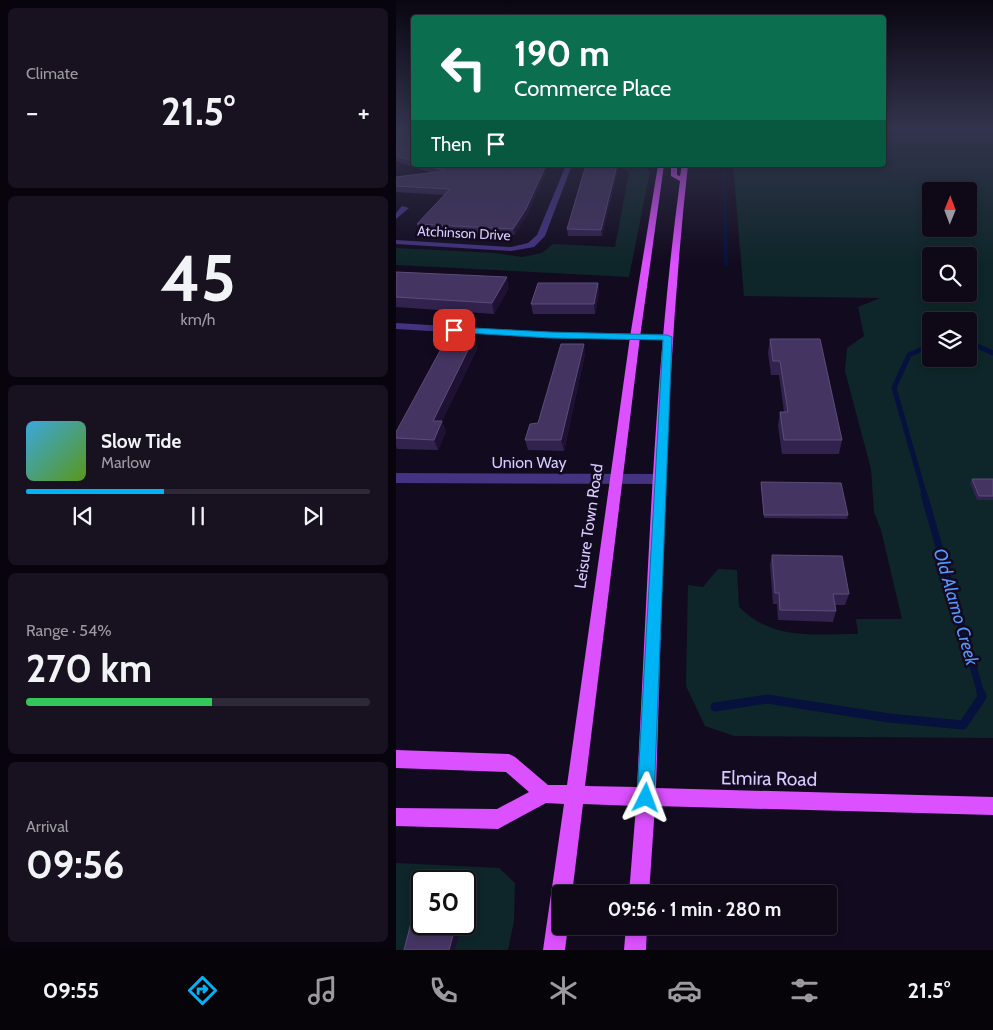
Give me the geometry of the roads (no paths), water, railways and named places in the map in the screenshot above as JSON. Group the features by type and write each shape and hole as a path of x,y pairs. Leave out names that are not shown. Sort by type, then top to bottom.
{"main road":[{"name":"Leisure Town Road","path":"563,885 635,338 660,174"},
{"path":"674,174 683,180"},
{"path":"640,885 646,798 667,337 674,254 684,174"},
{"path":"396,758 509,764 545,794"},
{"name":"Elmira Road","path":"396,817 498,819 545,794 993,806"},
{"path":"554,950 556,935"},
{"path":"635,950 636,935"}],"street":[{"name":"Atchinson Drive","path":"396,242 512,249 530,245 541,236 564,174"},
{"path":"396,217 405,208"},
{"path":"396,326 550,335 635,338 667,337"},
{"name":"Union Way","path":"396,478 661,479"}],"waterway":[{"path":"724,174 725,223"},
{"path":"725,222 726,265"},
{"name":"Old Alamo Creek","path":"977,346 993,353"},
{"name":"Old Alamo Creek","path":"922,349 909,355 894,388 925,496"},
{"name":"Old Alamo Creek","path":"924,494 981,694"},
{"name":"Old Alamo Creek","path":"715,707 767,699 889,718 963,725 982,697 981,693"}]}
